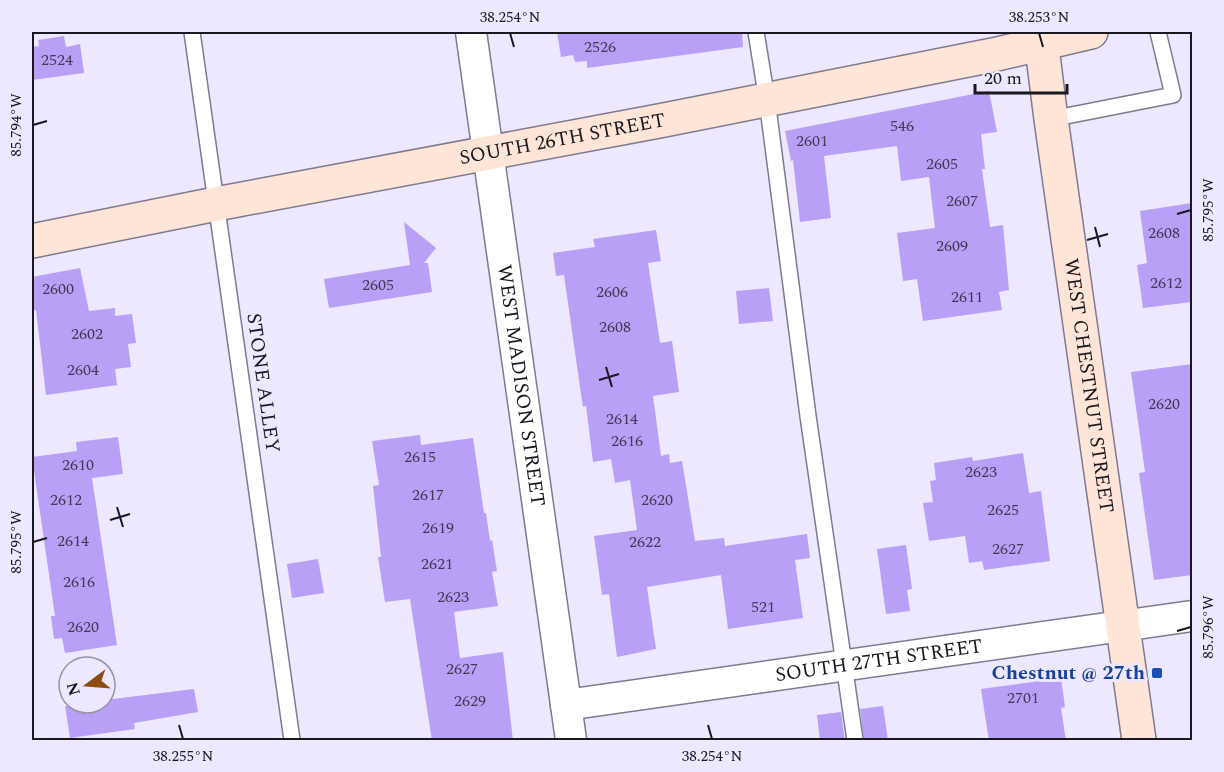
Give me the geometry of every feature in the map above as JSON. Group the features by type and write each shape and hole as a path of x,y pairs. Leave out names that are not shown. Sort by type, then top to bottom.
{"street":[{"name":"WEST MADISON STREET","path":"471,32 571,741"},
{"name":"SOUTH 26TH STREET","path":"32,241 993,56 1041,37 1092,32"},
{"name":"WEST CHESTNUT STREET","path":"1041,37 1139,741"},
{"name":"SOUTH 27TH STREET","path":"566,705 1192,616"}],"lane":[{"name":"STONE ALLEY","path":"192,32 292,741"},
{"path":"756,32 855,741"},
{"path":"1051,120 1173,95 1158,32"}],"building":[{"path":"557,32 742,32 743,47 587,68 587,61 575,62 573,55 561,57"},
{"path":"64,36 66,47 80,44 84,73 32,80 32,47 39,46 38,40"},
{"path":"989,91 997,132 981,134 985,169 982,169 990,227 1003,225 1009,290 999,292 1002,310 923,321 917,279 903,281 897,233 935,228 929,177 901,181 897,146 824,156 831,218 800,222 793,160 791,161 785,131"},
{"path":"1192,203 1192,302 1143,308 1137,265 1147,263 1140,211"},
{"path":"404,222 436,248 424,263 428,263 432,292 329,308 324,279 410,265"},
{"path":"656,230 661,261 648,263 660,343 672,341 679,392 653,396 661,456 669,454 670,463 682,461 695,541 724,538 725,546 807,534 810,558 795,560 803,618 728,629 721,575 647,587 656,649 617,657 609,594 602,595 594,536 637,530 630,480 615,483 611,459 593,462 564,275 556,276 553,253 595,247 593,239"},
{"path":"80,268 89,311 115,308 115,316 132,314 136,343 128,344 131,367 115,369 117,385 46,395 36,310 32,311 32,277"},
{"path":"769,288 773,321 739,324 736,291"},
{"path":"1192,364 1192,575 1154,580 1139,473 1145,472 1131,372"},
{"path":"420,435 421,445 473,438 484,513 486,513 497,571 492,572 498,606 454,612 460,658 503,652 513,741 432,741 410,599 385,602 378,557 381,557 373,486 379,485 372,441"},
{"path":"118,437 123,474 92,478 117,645 65,653 62,638 54,639 51,616 55,616 32,457 77,451 76,442"},
{"path":"1023,453 1029,493 1041,491 1050,561 984,570 982,561 969,563 965,536 929,541 923,503 933,502 930,481 936,480 934,463 972,457 973,461"},
{"path":"906,545 912,589 907,590 910,611 886,614 877,549"},
{"path":"318,559 324,593 292,598 287,564"},
{"path":"1061,678 1065,707 1061,708 1066,741 989,741 981,689"},
{"path":"194,689 198,712 134,723 135,729 70,738 66,715 117,715 117,699"},
{"path":"883,706 888,741 864,741 860,709"},
{"path":"841,712 845,741 820,741 817,715"}],"place":[{"name":"Chestnut @ 27th","path":"1157,673"}]}
